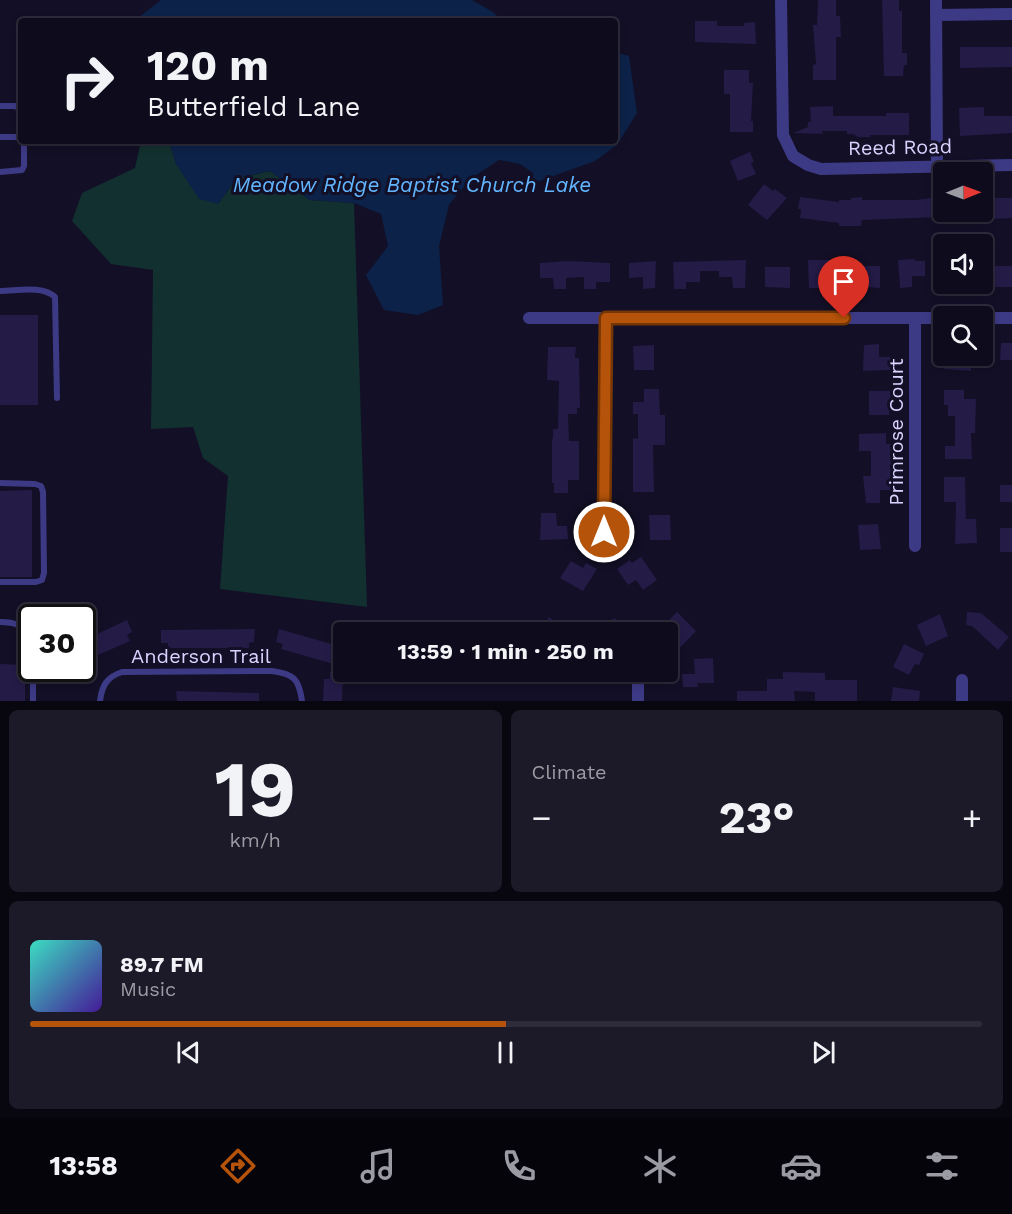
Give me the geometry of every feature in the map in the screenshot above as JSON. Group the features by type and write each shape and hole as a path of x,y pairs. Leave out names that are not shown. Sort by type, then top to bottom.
{"street":[{"name":"Reed Road","path":"781,0 783,135 793,156 808,165 821,169 933,165"},
{"path":"936,0 937,162"},
{"path":"936,15 1012,14"},
{"name":"Reed Road","path":"993,165 1012,165"},
{"path":"529,318 933,318"},
{"path":"604,532 606,318"},
{"name":"Primrose Court","path":"915,318 915,546"},
{"path":"993,318 1012,318"},
{"path":"962,680 962,701"},
{"path":"638,682 638,701"}],"lane":[{"path":"0,106 18,108"},
{"path":"0,138 18,137"},
{"path":"0,172 22,170 24,144"},
{"path":"0,291 40,290 55,297 57,398"},
{"path":"0,483 41,486 44,573 42,580 36,582 0,582"},
{"path":"0,622 18,624"},
{"name":"Anderson Trail","path":"100,701 101,690 106,681 122,672 272,670 288,673 295,680 300,686 302,701"},
{"path":"33,682 33,701"}],"green space":[{"path":"140,144 170,144 176,164 218,204 237,178 270,171 310,200 354,203 367,607 220,589 228,476 203,458 193,427 151,429 153,270 111,264 72,221 82,193 135,168"}],"water":[{"path":"161,0 472,0 500,18 138,18"},
{"name":"Meadow Ridge Baptist Church Lake","path":"618,53 629,56 637,113 618,143"},
{"name":"Meadow Ridge Baptist Church Lake","path":"170,144 618,144 595,161 534,183 533,173 520,164 499,160 470,179 449,205 439,246 443,305 418,315 384,310 366,275 388,246 381,214 354,203 310,200 270,171 237,178 218,204 199,199 176,164"}],"building":[{"path":"818,0 836,0 836,16 840,16 841,37 836,37 836,80 813,80 813,65 816,64 813,25 817,25"},
{"path":"882,0 899,0 899,11 902,11 902,53 907,53 907,65 904,65 903,76 884,76"},
{"path":"695,21 717,21 717,26 744,26 744,23 755,22 756,44 695,42"},
{"path":"960,47 1012,47 1012,67 960,68"},
{"path":"724,70 749,70 749,83 753,83 751,121 753,121 753,132 730,132 730,94 724,94"},
{"path":"833,106 833,116 886,116 886,113 909,113 909,135 858,137 847,134 847,131 822,131 823,134 793,133 808,127 808,122 811,122 810,107"},
{"path":"984,107 984,116 1012,116 1012,133 960,136 959,108"},
{"path":"750,152 754,162 751,163 756,174 738,181 730,161"},
{"path":"764,184 787,198 767,220 748,205"},
{"path":"800,197 839,202 839,200 862,197 862,200 933,198 933,217 862,220 861,226 839,226 839,223 800,218 801,209 798,209"},
{"path":"993,198 1012,198 1012,218 993,219"},
{"path":"915,259 915,261 925,261 925,276 912,276 912,287 900,288 898,260"},
{"path":"746,260 745,288 733,288 732,277 719,277 719,271 700,271 700,282 686,282 686,289 674,289 673,262"},
{"path":"808,260 835,260 835,277 822,276 822,288 809,288"},
{"path":"567,261 610,263 610,282 596,282 596,289 584,289 584,277 566,278 566,289 554,289 553,278 540,278 540,263"},
{"path":"656,261 655,288 643,289 643,277 629,278 629,263"},
{"path":"855,266 880,266 880,288 855,286"},
{"path":"993,266 1012,266 1012,287 993,287"},
{"path":"765,267 790,267 790,288 765,287"},
{"path":"0,315 38,315 38,405 0,405"},
{"path":"1001,343 1012,343 1012,360 1000,360"},
{"path":"879,344 879,357 890,357 890,370 863,371 864,345"},
{"path":"654,345 654,370 634,370 633,346"},
{"path":"548,347 576,347 575,358 579,358 580,408 577,408 577,414 568,414 569,441 579,441 579,480 568,480 568,493 554,493 554,483 552,483 552,439 553,429 558,429 559,381 547,380"},
{"path":"944,366 971,366 971,371 944,369"},
{"path":"644,389 659,389 660,415 665,415 665,445 653,445 654,492 633,492 633,438 638,439 638,414 633,414 633,402 644,402"},
{"path":"944,390 964,390 964,399 976,399 975,433 971,433 972,459 945,459 945,446 955,446 955,416 948,416 948,405 944,405"},
{"path":"869,391 891,391 889,415 869,415"},
{"path":"886,433 886,444 891,444 891,490 880,490 880,503 866,503 863,476 871,476 871,451 859,451 859,434"},
{"path":"944,477 965,477 966,519 976,519 977,543 955,544 956,502 944,502"},
{"path":"1000,485 1012,485 1012,502 1000,502"},
{"path":"32,490 32,577 0,577 0,491"},
{"path":"541,513 556,513 557,526 567,526 568,539 540,540"},
{"path":"649,515 670,515 671,540 650,540"},
{"path":"878,524 881,549 860,550 858,525"},
{"path":"1000,528 1012,528 1012,552 1000,552"},
{"path":"641,557 657,580 643,590 636,580 628,585 617,569 630,560 632,563"},
{"path":"571,561 583,568 586,563 597,569 583,591 560,578"},
{"path":"677,612 696,631 678,650 678,622 667,622"},
{"path":"967,612 981,613 1009,637 998,650 972,626 966,625"},
{"path":"940,614 948,636 926,646 917,625"},
{"path":"549,617 556,622 545,622"},
{"path":"127,620 132,632 127,635 130,641 96,656 96,634"},
{"path":"255,629 254,642 249,643 249,648 168,648 168,643 161,643 161,630"},
{"path":"279,629 333,644 333,664 281,649 283,644 276,642"},
{"path":"904,644 924,654 919,665 915,664 909,675 893,667"},
{"path":"713,658 714,683 697,683 698,687 683,687 682,674 695,674 694,659"},
{"path":"0,664 18,665 18,682 25,682 25,701 0,701"},
{"path":"330,672 333,672 333,682 343,682 342,701 323,701 324,679 330,679"},
{"path":"783,672 825,673 825,680 857,680 857,701 815,701 815,692 794,691 795,701 737,701 737,691 767,691 767,679 783,679"},
{"path":"893,687 920,691 919,701 891,701"},
{"path":"176,691 259,693 259,701 177,701"}],"route":[{"path":"604,532 606,318 844,318"}]}
